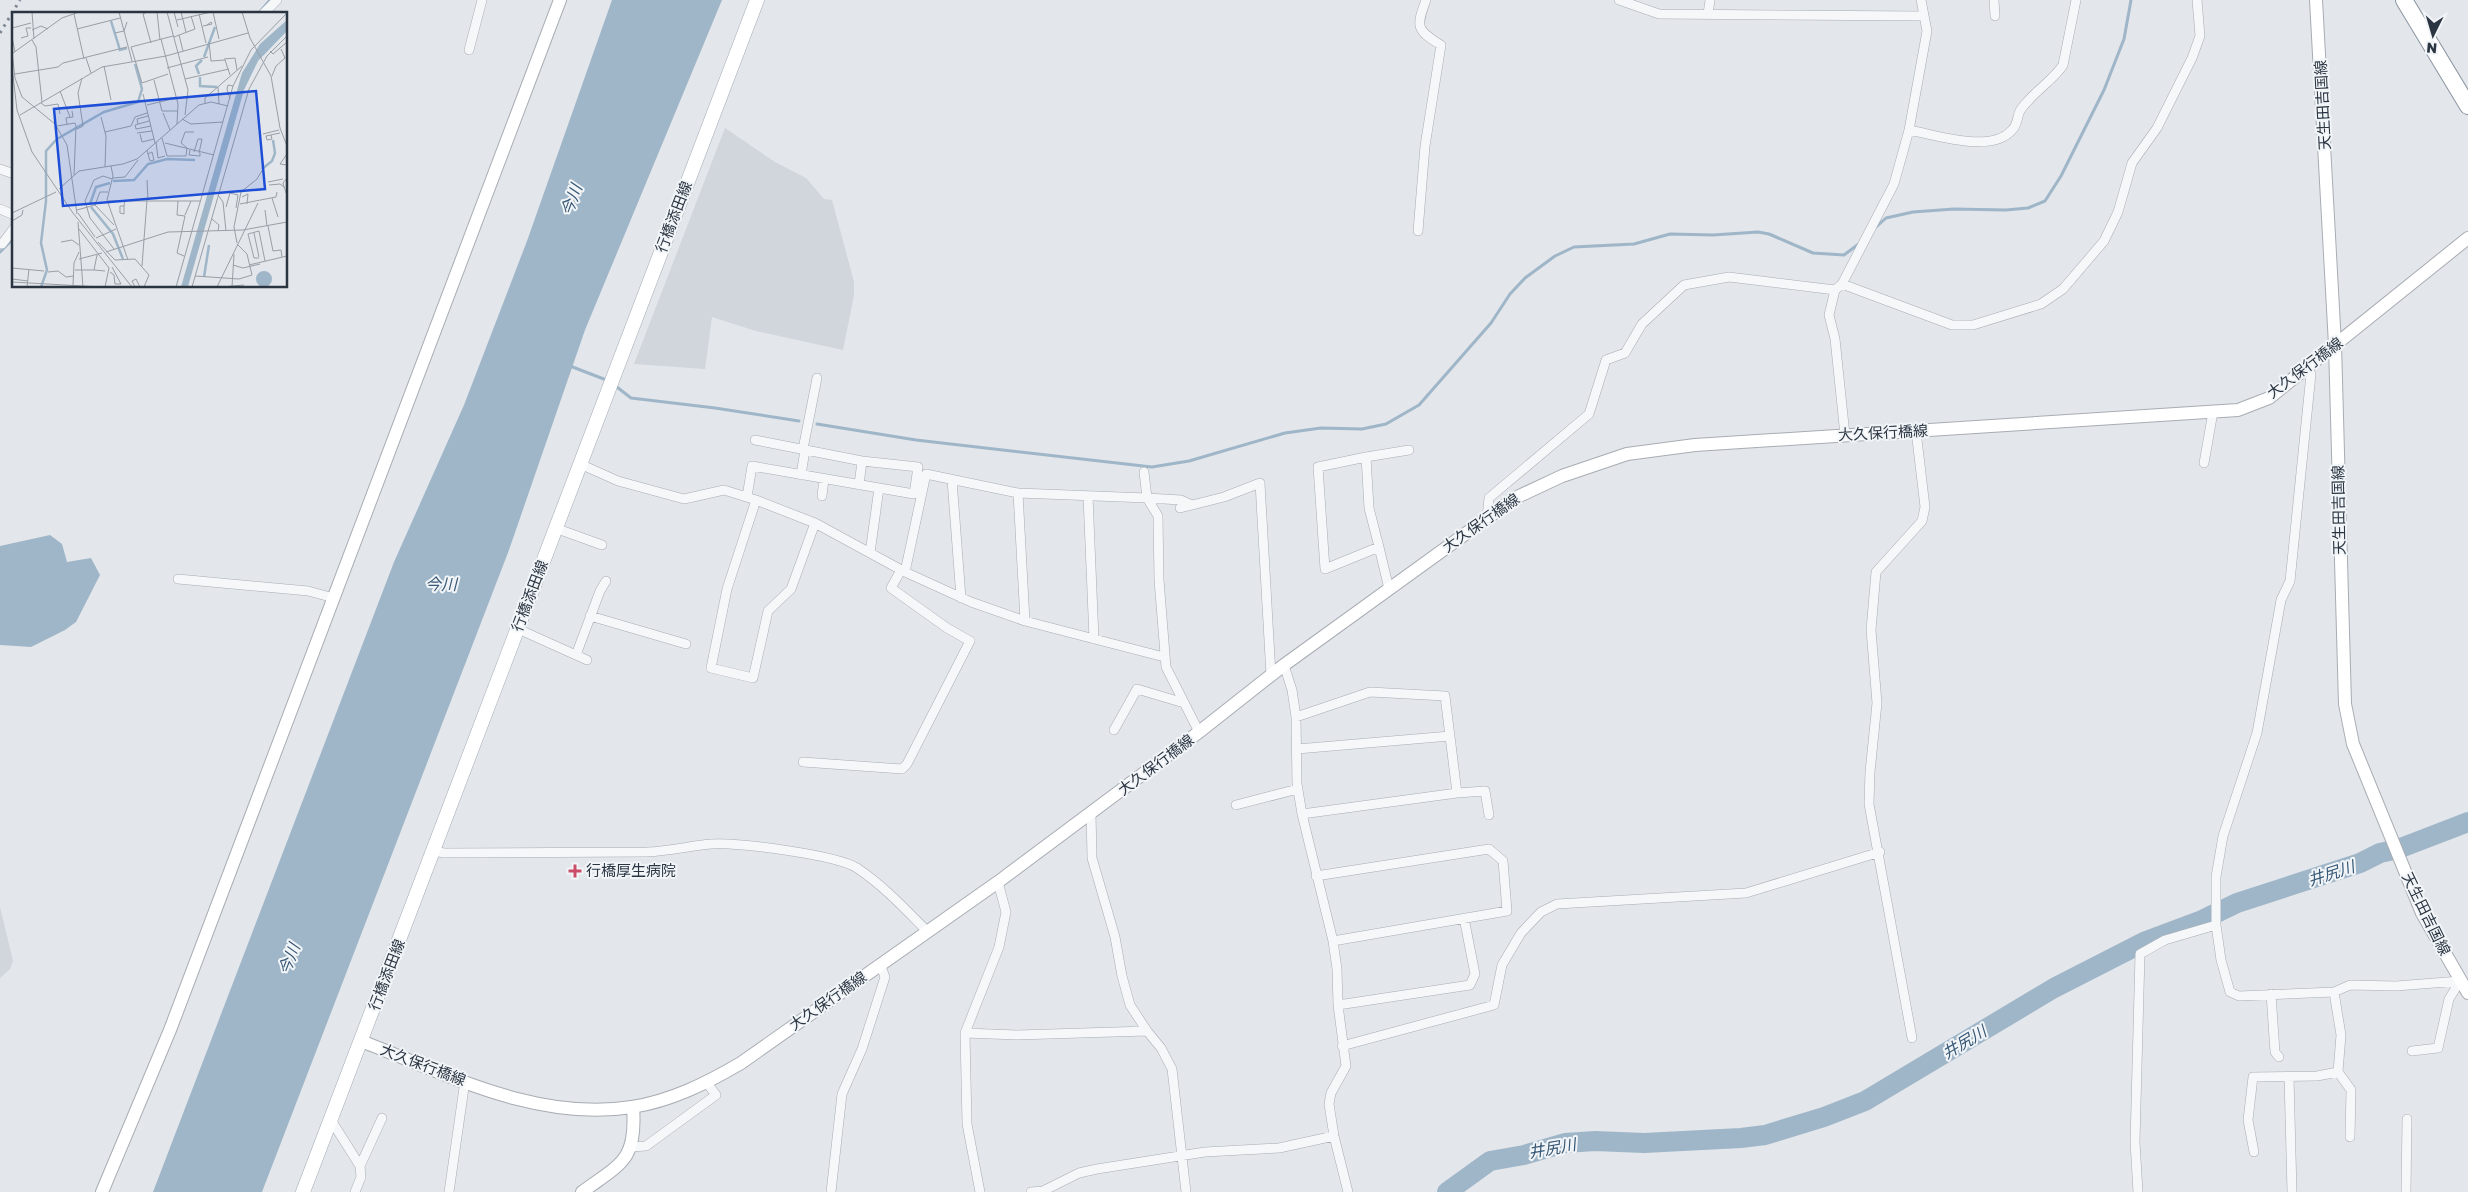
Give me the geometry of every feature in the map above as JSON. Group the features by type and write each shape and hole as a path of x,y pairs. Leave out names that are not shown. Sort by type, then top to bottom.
{"highway":[{"path":"2404,0 2468,106"}],"main road":[{"path":"102,1192 170,1030 560,0"},
{"name":"行橋添田線","path":"303,1192 757,0"},
{"name":"天生田吉国線","path":"2316,0 2335,345 2345,704 2353,744 2422,913 2468,994"},
{"name":"大久保行橋線","path":"361,1041 465,1082 517,1100 558,1108 600,1110 633,1107 667,1098 707,1083 741,1063 998,882 1199,732 1284,665 1515,498 1562,476 1627,454 1695,444 2238,410 2269,398 2305,367 2468,238"},
{"path":"582,1192 624,1161 632,1147 634,1129 633,1107"}],"street":[{"path":"265,12 277,0"},
{"path":"469,50 482,0"},
{"path":"1418,231 1425,146 1441,45 1426,36 1419,28 1418,20 1426,0"},
{"path":"1619,0 1659,14 1923,16"},
{"path":"1708,14 1710,0"},
{"path":"1845,435 1835,339 1829,315 1839,287 1894,184 1909,130 1927,31 1921,0"},
{"path":"1994,0 1995,16"},
{"path":"1909,130 1972,142 1994,142 2004,138 2014,128 2025,104 2037,90 2057,74 2063,65 2076,0"},
{"path":"1487,518 1489,498 1590,414 1606,360 1625,352 1642,324 1684,285 1729,277 1839,287 1952,325 1973,325 2041,304 2063,289 2104,241 2118,212 2132,163 2157,128 2192,58 2200,36 2197,0"},
{"path":"0,168 12,173"},
{"path":"0,209 12,214"},
{"path":"2,244 12,231"},
{"path":"2305,367 2311,374 2290,581 2280,600 2257,733 2223,836 2216,877 2216,923 2221,960 2230,992 2239,996 2334,992 2350,985 2396,986 2460,981"},
{"path":"801,474 817,378"},
{"path":"2204,463 2213,412"},
{"path":"1912,1038 1880,852 1869,804 1870,772 1877,703 1871,630 1876,572 1922,520 1925,507 1916,431"},
{"path":"747,497 752,466 914,494 918,466 862,461 755,440"},
{"path":"1379,547 1325,569 1318,467 1408,450"},
{"path":"1366,457 1369,508 1389,589"},
{"path":"859,485 862,461"},
{"path":"580,464 618,481 684,499 724,490 747,497 815,523 903,571 961,598 1025,621 1164,657"},
{"path":"1144,472 1147,498 1158,516 1159,580 1166,667 1199,732"},
{"path":"803,762 902,769 907,764 970,641 947,628 890,588 903,571 926,474 1018,493 1181,500 1192,505"},
{"path":"822,496 824,479"},
{"path":"952,480 961,598"},
{"path":"1180,508 1224,497 1260,483 1271,675"},
{"path":"870,553 879,488"},
{"path":"1018,493 1025,621"},
{"path":"1088,496 1094,639"},
{"path":"756,500 727,589 711,668 753,678 768,612 791,589 815,523"},
{"path":"555,528 602,545"},
{"path":"178,578 308,591 334,598"},
{"path":"576,655 590,616 606,582"},
{"path":"590,616 686,644"},
{"path":"518,629 588,660"},
{"path":"1284,665 1292,690 1296,717 1298,790 1302,814 1333,941 1342,1046 1346,1066 1331,1093 1329,1104 1334,1136 1348,1192"},
{"path":"1114,730 1137,689 1184,703"},
{"path":"1296,717 1370,692 1445,696 1457,793"},
{"path":"1297,749 1450,736"},
{"path":"1236,805 1298,790"},
{"path":"1302,814 1457,793 1485,792 1489,815"},
{"path":"1091,813 1092,858 1115,937 1122,976 1130,1005 1161,1048 1172,1069 1176,1087 1181,1156 1186,1192"},
{"path":"434,851 444,853 647,852 727,844 831,858 856,868 889,894 928,932"},
{"path":"1316,876 1489,849 1504,861 1507,911 1333,941"},
{"path":"1342,1046 1494,1005 1502,965 1521,933 1541,912 1557,904 1746,893 1880,852"},
{"path":"980,1192 967,1124 965,1033 999,947 1006,912 998,882"},
{"path":"1338,1005 1470,985 1475,974 1464,918"},
{"path":"2138,1192 2135,1142 2140,954 2165,940 2216,923"},
{"path":"831,1192 842,1094 862,1049 885,978 880,964"},
{"path":"2412,1051 2438,1048 2449,999 2460,981"},
{"path":"2334,992 2341,1035 2338,1072 2351,1090 2350,1137"},
{"path":"2271,994 2275,1052 2279,1058"},
{"path":"965,1033 1016,1035 1147,1031"},
{"path":"2254,1152 2248,1120 2253,1077 2317,1076 2338,1072"},
{"path":"2290,1077 2292,1192"},
{"path":"449,1192 465,1082"},
{"path":"632,1147 646,1146 716,1095 707,1083"},
{"path":"360,1166 382,1118"},
{"path":"2406,1192 2407,1119"},
{"path":"331,1120 360,1166 361,1177 355,1192"},
{"path":"1031,1192 1042,1191 1057,1182 1088,1171 1205,1152 1279,1148 1334,1136"}],"shaded area":[{"path":"725,128 775,162 806,178 824,199 832,200 854,282 854,295 843,350 756,331 712,317 705,369 634,364"},
{"path":"0,907 13,961 10,969 0,978"}],"water":[{"name":"今川","path":"612,0 722,0 585,330 509,550 262,1192 153,1192 394,562 464,405 527,241"},
{"path":"50,535 62,544 67,562 91,558 100,575 76,622 65,630 31,647 0,645 0,546"}],"waterway":[{"path":"260,12 270,0"},
{"path":"1875,228 1886,218 1913,212 1954,209 2006,210 2028,208 2045,201 2061,176 2104,90 2124,39 2131,0"},
{"path":"817,424 916,440 1152,467 1189,461 1285,433 1321,428 1362,429 1386,424 1419,405 1491,323 1510,294 1525,278 1555,256 1574,247 1634,244 1670,234 1713,235 1758,232 1769,234 1813,253 1844,255 1860,243"},
{"path":"0,252 12,240"},
{"path":"570,366 609,381"},
{"path":"613,384 631,398 799,421"},
{"name":"井尻川","path":"1447,1192 1490,1161 1524,1155 1565,1143 1595,1141 1644,1143 1741,1138 1765,1135 1824,1117 1865,1101 2054,988 2146,941 2202,920 2237,903 2360,863 2380,853 2398,849 2468,822"}],"railway":[{"path":"13,12 20,0"},
{"path":"0,33 12,13"}],"place":[{"name":"行橋厚生病院","path":"575,871"}]}
